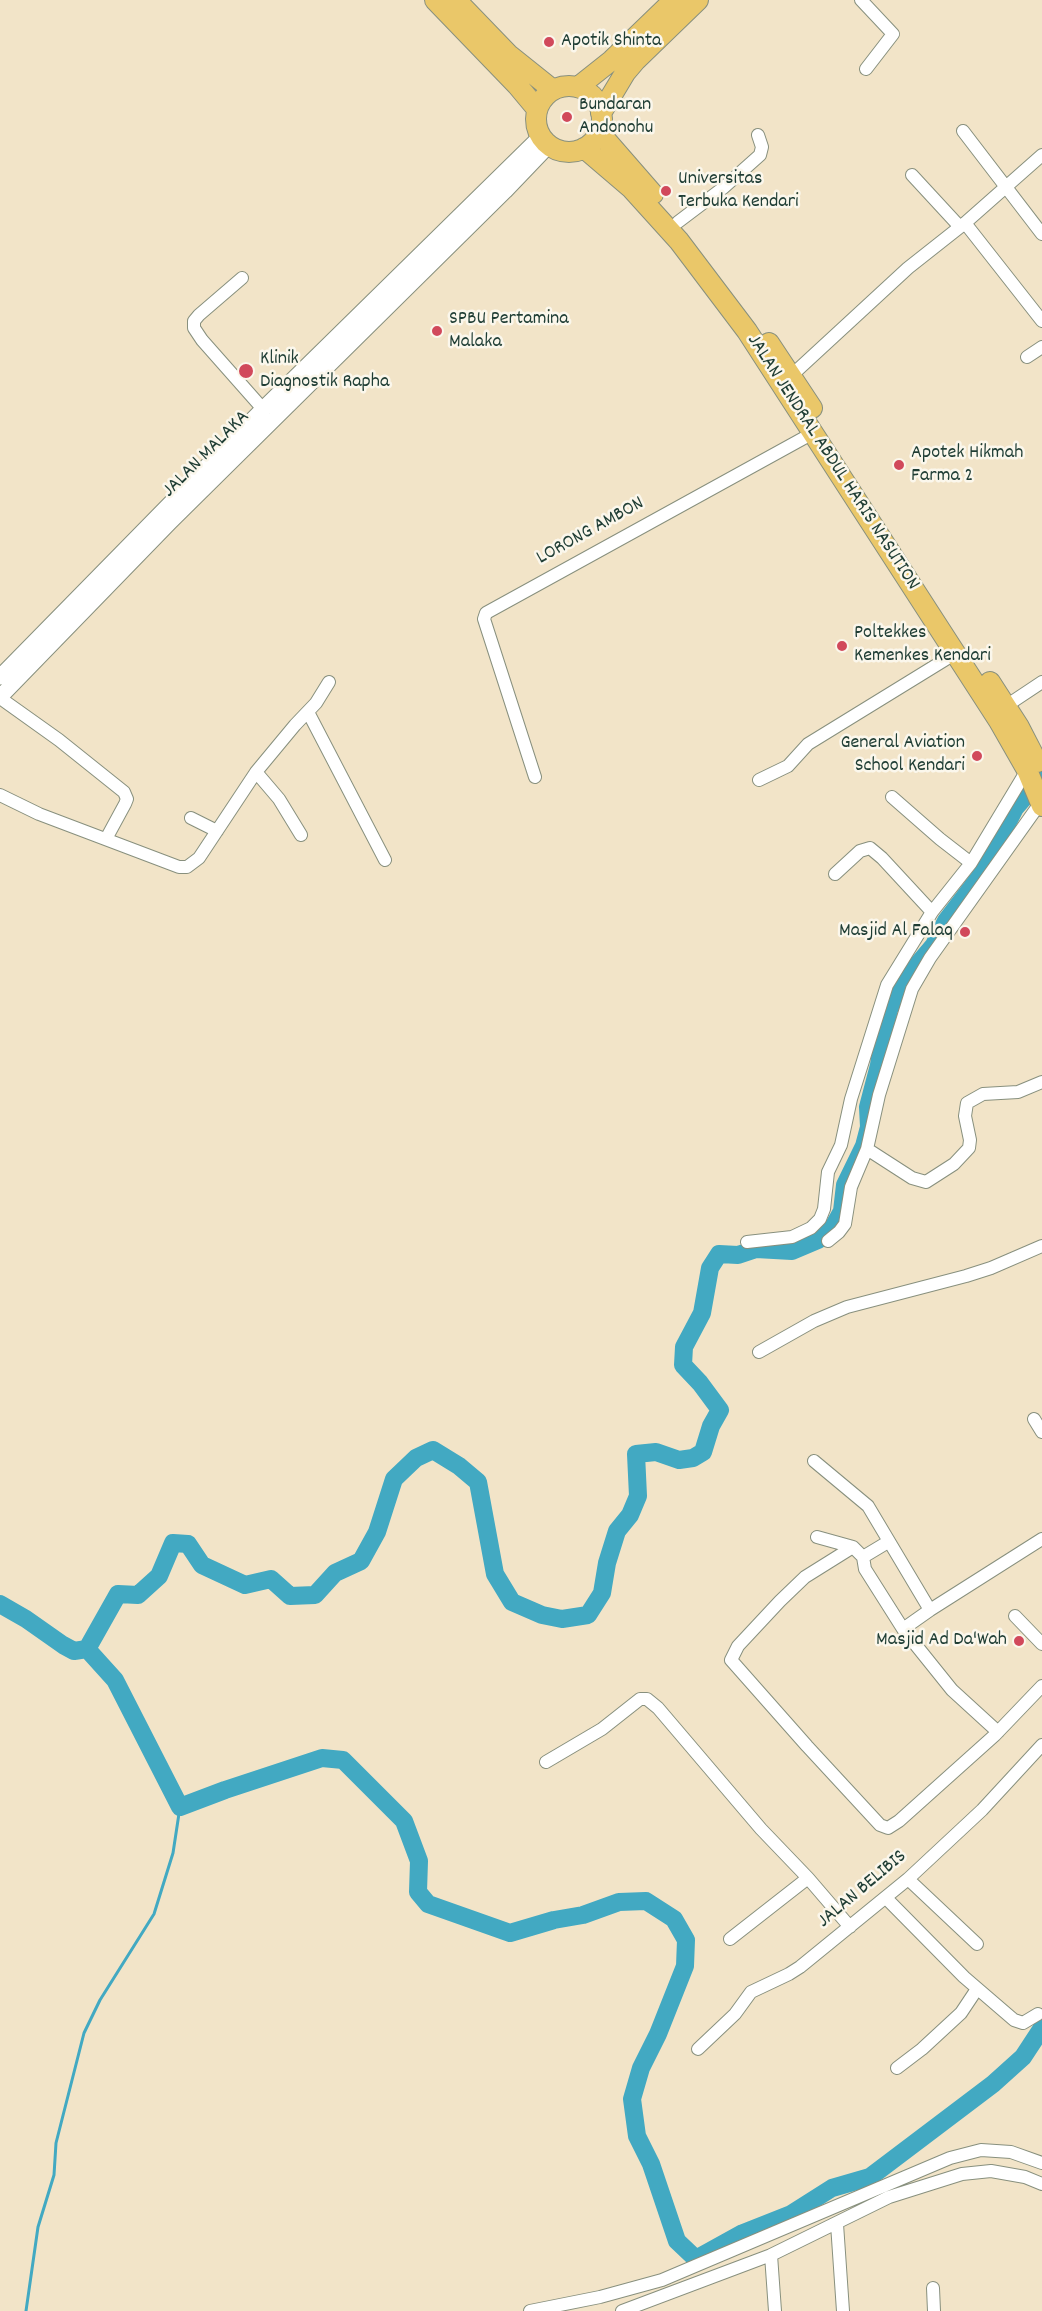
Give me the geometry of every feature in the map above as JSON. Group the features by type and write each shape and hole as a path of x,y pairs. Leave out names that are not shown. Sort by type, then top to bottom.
{"highway":[{"path":"435,0 517,85 537,110"},
{"path":"456,0 508,54 553,90"},
{"path":"578,87 612,60 674,0"},
{"path":"600,122 597,102 578,87 561,87 553,90 543,98 537,110 536,123 545,140 566,152 591,144 625,73 698,0"},
{"name":"JALAN JENDRAL ABDUL HARIS NASUTION","path":"600,122 678,222 732,301 813,432 1006,706 1036,769 1040,801"},
{"name":"JALAN JENDRAL ABDUL HARIS NASUTION","path":"584,148 610,168 640,198 732,301 792,375 920,586 956,654 999,721 1036,769"}],"street":[{"path":"861,0 893,34 866,69"},
{"path":"963,130 1042,234"},
{"path":"678,222 723,188 760,155 762,147 758,135"},
{"name":"JALAN MALAKA","path":"0,698 36,650 263,409 545,140"},
{"name":"JALAN MALAKA","path":"0,677 36,650 201,491 505,191 545,140"},
{"path":"792,375 908,268 1006,188 1042,155"},
{"path":"912,175 962,225 1042,321"},
{"path":"242,278 199,315 194,321 194,328 263,409"},
{"path":"1027,357 1042,347"},
{"name":"LORONG AMBON","path":"535,777 484,619 486,614 813,432"},
{"path":"759,780 788,766 808,744 956,654"},
{"path":"0,795 39,814 184,868 195,862 256,772 308,712 329,682"},
{"path":"1006,706 1042,682"},
{"path":"0,698 59,740 124,792 127,799 106,839"},
{"path":"308,712 385,860"},
{"path":"747,1242 792,1237 811,1228 820,1219 824,1209 828,1172 841,1145 850,1099 887,985 932,912 971,863 1036,769"},
{"path":"256,772 279,799 301,835"},
{"path":"892,796 971,863"},
{"path":"828,1241 845,1224 851,1187 867,1149 879,1095 912,989 930,958 1040,801"},
{"path":"191,818 217,831"},
{"path":"835,874 860,851 870,848 932,912"},
{"path":"867,1149 912,1178 926,1182 954,1164 969,1148 970,1140 965,1116 968,1103 983,1094 1018,1092 1042,1082"},
{"path":"759,1352 814,1321 847,1307 966,1276 1042,1246"},
{"path":"1034,1419 1042,1432"},
{"path":"814,1461 868,1506 881,1524 888,1542 930,1611"},
{"path":"818,1537 853,1547 863,1557 865,1569 903,1629 952,1690 998,1732"},
{"path":"903,1629 1042,1539"},
{"path":"863,1557 888,1542"},
{"path":"853,1547 805,1577 738,1646 732,1657 734,1663 807,1746 884,1827 888,1828 899,1821 998,1732 1042,1686"},
{"path":"1015,1616 1042,1644"},
{"path":"546,1762 602,1729 637,1701 647,1699 658,1708 850,1927"},
{"name":"JALAN BELIBIS","path":"698,2049 735,2014 751,1992 789,1974 908,1880 982,1810 1042,1745"},
{"path":"730,1939 808,1878"},
{"path":"908,1880 977,1944"},
{"path":"886,1898 924,1939 1014,2020 1023,2023 1038,2014"},
{"path":"897,2068 922,2049 961,2013 977,1989"},
{"path":"530,2311 600,2297 662,2280 950,2157 981,2150 1011,2152 1042,2163"},
{"path":"622,2311 771,2255 889,2198 962,2174 991,2171 1025,2177 1042,2184"},
{"path":"837,2224 843,2311"},
{"path":"771,2255 776,2311"},
{"path":"933,2288 934,2311"}],"waterway":[{"path":"87,1649 118,1594 138,1595 159,1576 173,1543 188,1544 202,1565 245,1585 271,1579 290,1596 315,1595 335,1573 361,1561 377,1532 394,1479 416,1458 433,1450 459,1466 478,1482 495,1574 512,1602 542,1615 562,1619 588,1615 602,1593 607,1563 617,1531 630,1515 638,1496 636,1454 656,1452 679,1460 693,1458 703,1452 711,1426 720,1410 683,1365 684,1347 702,1313 710,1268 719,1254 738,1255 756,1249 792,1251 818,1240 832,1229 842,1211 845,1185 864,1146 869,1127 868,1107 879,1065 883,1036 889,1010 900,985 934,945 946,921 982,874 1015,808 1042,777"},
{"path":"0,1604 74,1651 87,1649 115,1680 180,1807 322,1758 343,1760 404,1821 419,1861 418,1892 428,1904 510,1933 554,1920 583,1915 619,1902 646,1901 674,1919 686,1940 685,1966 658,2034 641,2068 632,2099 637,2136 651,2164 677,2241 696,2259 743,2233 791,2214 832,2188 870,2177 993,2084 1023,2057 1042,2028"},
{"path":"26,2311 38,2227 54,2175 56,2143 84,2033 100,2000 154,1914 173,1853 180,1807"}],"place":[{"name":"Apotik Shinta","path":"549,42"},
{"name":"Bundaran Andonohu","path":"567,117"},
{"name":"Universitas Terbuka Kendari","path":"666,191"},
{"name":"SPBU Pertamina Malaka","path":"437,331"},
{"name":"Klinik Diagnostik Rapha","path":"246,371"},
{"name":"Apotek Hikmah Farma 2","path":"899,465"},
{"name":"Poltekkes Kemenkes Kendari","path":"842,646"},
{"name":"General Aviation School Kendari","path":"977,756"},
{"name":"Masjid Al Falaq","path":"965,932"},
{"name":"Masjid Ad Da'Wah","path":"1019,1641"}]}
